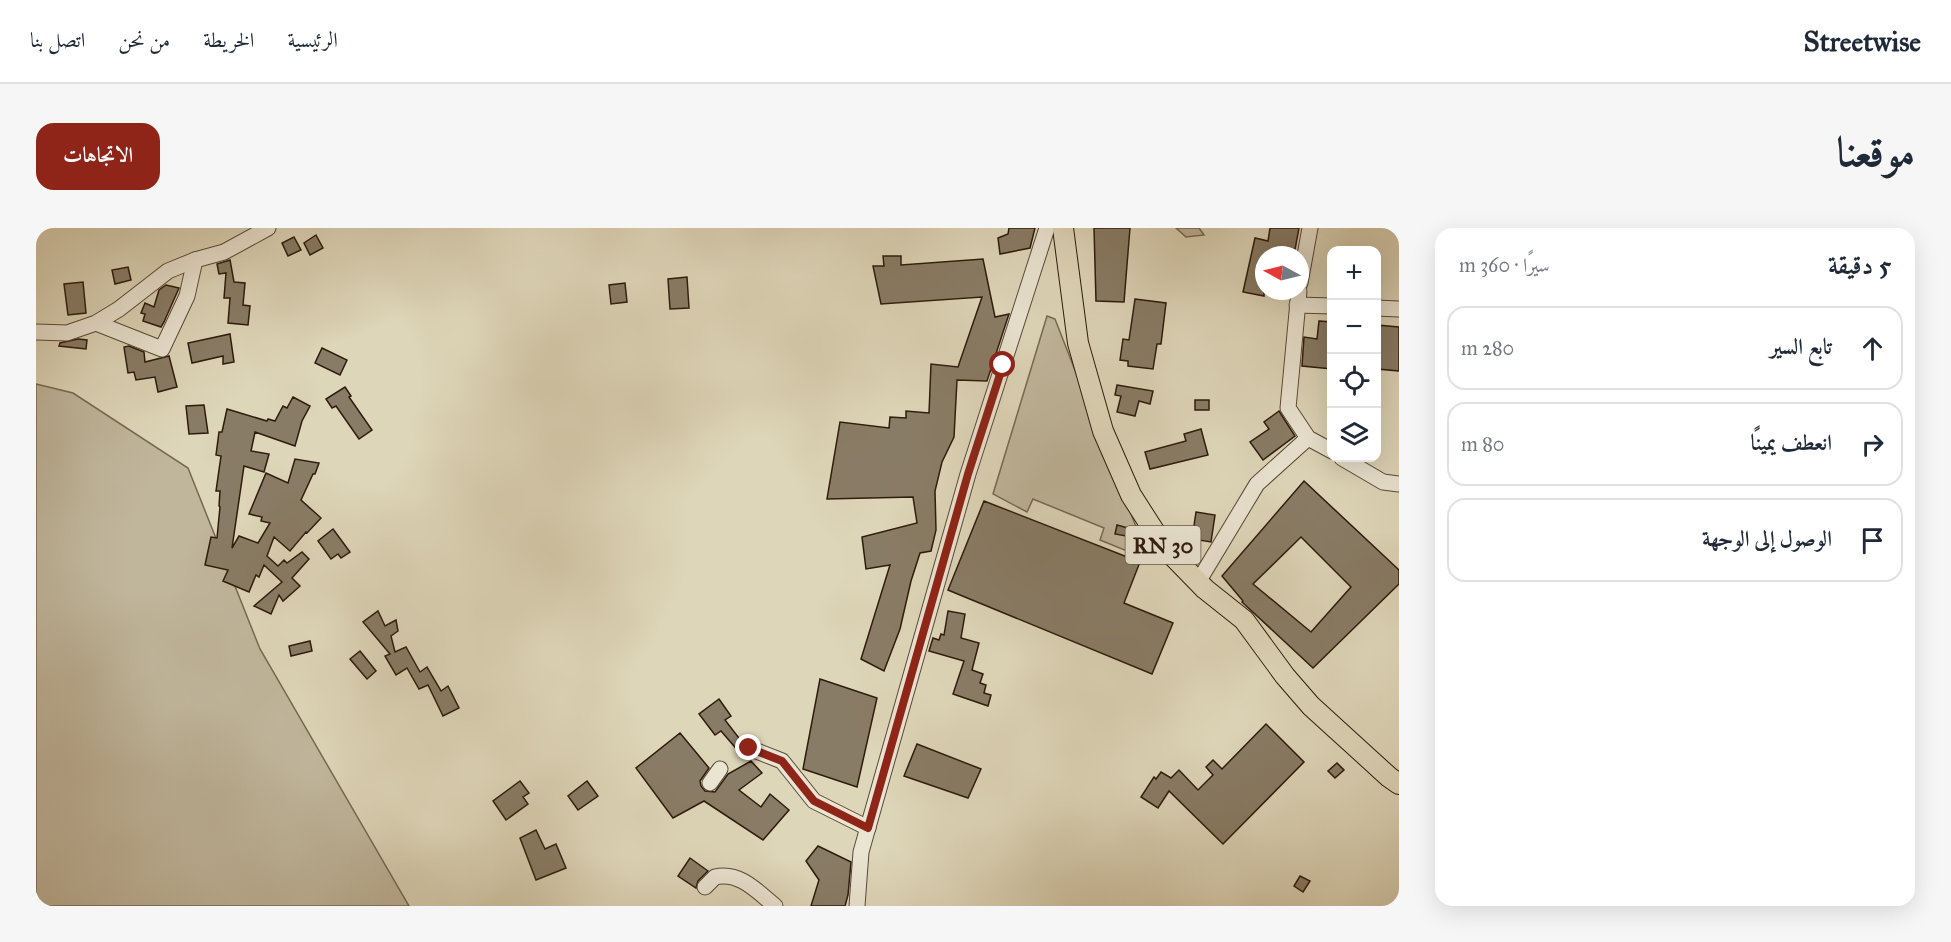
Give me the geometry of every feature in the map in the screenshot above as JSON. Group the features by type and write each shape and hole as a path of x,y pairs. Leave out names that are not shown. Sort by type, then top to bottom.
{"main road":[{"name":"RN 30","path":"1063,228 1078,343 1103,431 1131,495 1165,548 1198,582 1244,620 1311,706 1399,784"}],"street":[{"path":"36,332 67,333 96,323 119,309 168,271 224,252 268,228"},
{"path":"857,906 861,852 968,474 1047,228"},
{"path":"1307,246 1310,228"},
{"path":"96,323 162,349 187,296 195,260"},
{"path":"1298,300 1288,408 1308,438 1327,448"},
{"path":"1306,300 1327,305"},
{"path":"1381,308 1399,309"},
{"path":"1198,582 1257,484 1308,438"},
{"path":"1349,462 1383,482 1399,484"},
{"path":"749,748 782,761 814,801 868,828"},
{"path":"710,783 720,770"},
{"path":"705,887 715,877 735,876 753,887 775,906"}],"shaded area":[{"path":"1176,228 1199,228 1204,235 1186,237"},
{"path":"1047,316 1055,319 1149,560 1100,540 1104,528 1033,499 1027,512 993,494"},
{"path":"36,384 73,393 188,468 260,649 409,906 36,906"}],"building":[{"path":"1009,228 1035,228 1030,248 1000,254 998,238 1008,234"},
{"path":"1094,228 1130,228 1124,302 1096,301"},
{"path":"1270,228 1299,228 1296,246 1255,246 1255,294 1243,292 1255,238 1268,241"},
{"path":"316,235 323,248 310,255 304,243"},
{"path":"294,237 301,250 288,256 282,243"},
{"path":"883,256 901,256 901,265 983,259 995,317 1009,314 987,381 957,380 954,437 942,462 935,491 936,530 931,551 920,553 900,629 884,671 861,659 890,565 866,569 862,537 917,523 913,497 827,499 840,422 889,428 890,417 906,418 906,411 929,413 931,364 958,367 982,297 881,304 873,266 884,266"},
{"path":"230,260 234,282 245,283 243,305 250,306 248,325 228,323 230,298 224,298 226,273 219,274 217,264"},
{"path":"128,267 131,280 115,284 112,270"},
{"path":"687,277 689,308 670,309 668,279"},
{"path":"83,282 86,313 68,315 64,284"},
{"path":"625,283 627,302 611,304 609,285"},
{"path":"166,285 179,288 161,327 143,321 145,314 141,313 145,303 154,307 159,290"},
{"path":"1135,299 1166,303 1161,344 1157,344 1153,369 1128,366 1128,361 1120,360 1123,339 1129,340"},
{"path":"1319,321 1327,322 1327,368 1302,366 1304,337 1317,339"},
{"path":"1381,325 1399,327 1399,371 1381,369"},
{"path":"230,334 234,362 223,364 223,356 192,363 188,343"},
{"path":"78,339 87,340 86,349 59,346 60,343"},
{"path":"129,346 144,352 145,362 169,356 177,387 158,392 155,377 136,380 134,372 128,373 124,347"},
{"path":"322,348 347,360 340,375 315,363"},
{"path":"1117,385 1153,391 1150,404 1139,401 1135,416 1117,412 1121,396 1115,395"},
{"path":"345,387 351,396 349,397 372,430 359,439 336,406 332,408 326,399"},
{"path":"293,397 310,406 302,421 295,446 255,432 251,451 269,454 264,472 244,466 232,548 239,536 258,543 270,523 261,521 262,517 249,514 266,473 288,483 295,459 319,463 301,500 321,518 290,551 274,537 267,556 278,566 284,560 287,563 302,552 309,559 292,578 300,586 283,601 279,595 271,614 254,606 282,582 264,565 259,577 256,575 249,592 223,581 228,570 205,565 211,537 217,538 220,491 216,491 221,456 216,455 219,432 222,432 227,409 267,421 268,419 275,421 283,406 287,408"},
{"path":"1195,400 1209,400 1209,410 1195,410"},
{"path":"204,405 208,433 189,434 186,406"},
{"path":"1279,411 1295,436 1263,460 1250,442 1269,429 1264,422"},
{"path":"1201,429 1208,455 1150,469 1145,452 1186,441 1184,434"},
{"path":"1304,481 1399,570 1399,584 1313,668 1242,602 1222,576","holes":["1301,537 1351,587 1311,632 1253,584"]},
{"path":"984,501 1140,562 1124,603 1173,623 1152,674 948,590"},
{"path":"1196,512 1215,515 1211,542 1192,539"},
{"path":"1117,525 1128,528 1126,536 1115,534"},
{"path":"333,529 350,552 341,558 338,554 331,559 318,541"},
{"path":"378,611 385,626 396,620 398,631 391,636 395,652 406,647 420,672 427,667 441,691 448,686 459,708 443,716 428,685 419,689 407,668 396,675 385,656 390,654 363,622"},
{"path":"948,611 965,614 961,638 979,643 972,670 983,674 980,683 986,685 984,693 991,695 988,706 953,694 964,661 929,651 933,638 939,640 941,634 944,635"},
{"path":"310,641 312,651 291,656 289,646"},
{"path":"360,651 376,671 367,679 350,659"},
{"path":"820,679 877,698 857,787 803,769"},
{"path":"719,699 731,716 725,720 742,742 740,753 721,731 715,735 699,714"},
{"path":"1266,724 1304,762 1223,844 1169,791 1158,808 1141,797 1154,777 1156,779 1161,772 1171,778 1179,770 1198,790 1213,775 1206,767 1213,760 1222,769"},
{"path":"680,733 709,768 700,781 705,791 715,792 728,774 751,761 762,773 739,790 761,807 770,794 789,810 763,840 704,801 673,818 636,768"},
{"path":"917,744 981,769 968,798 904,776"},
{"path":"1337,763 1344,770 1335,778 1328,771"},
{"path":"520,781 529,793 523,797 528,804 506,820 493,801"},
{"path":"587,781 598,796 578,810 568,796"},
{"path":"536,830 545,849 556,844 566,868 536,880 520,838"},
{"path":"818,846 851,862 845,906 811,906 819,880 806,861"},
{"path":"690,858 708,871 698,881 696,888 678,876"},
{"path":"1300,876 1310,881 1303,892 1294,886"}],"route":[{"path":"749,748 782,761 814,801 868,828 968,474 1003,365"}]}
